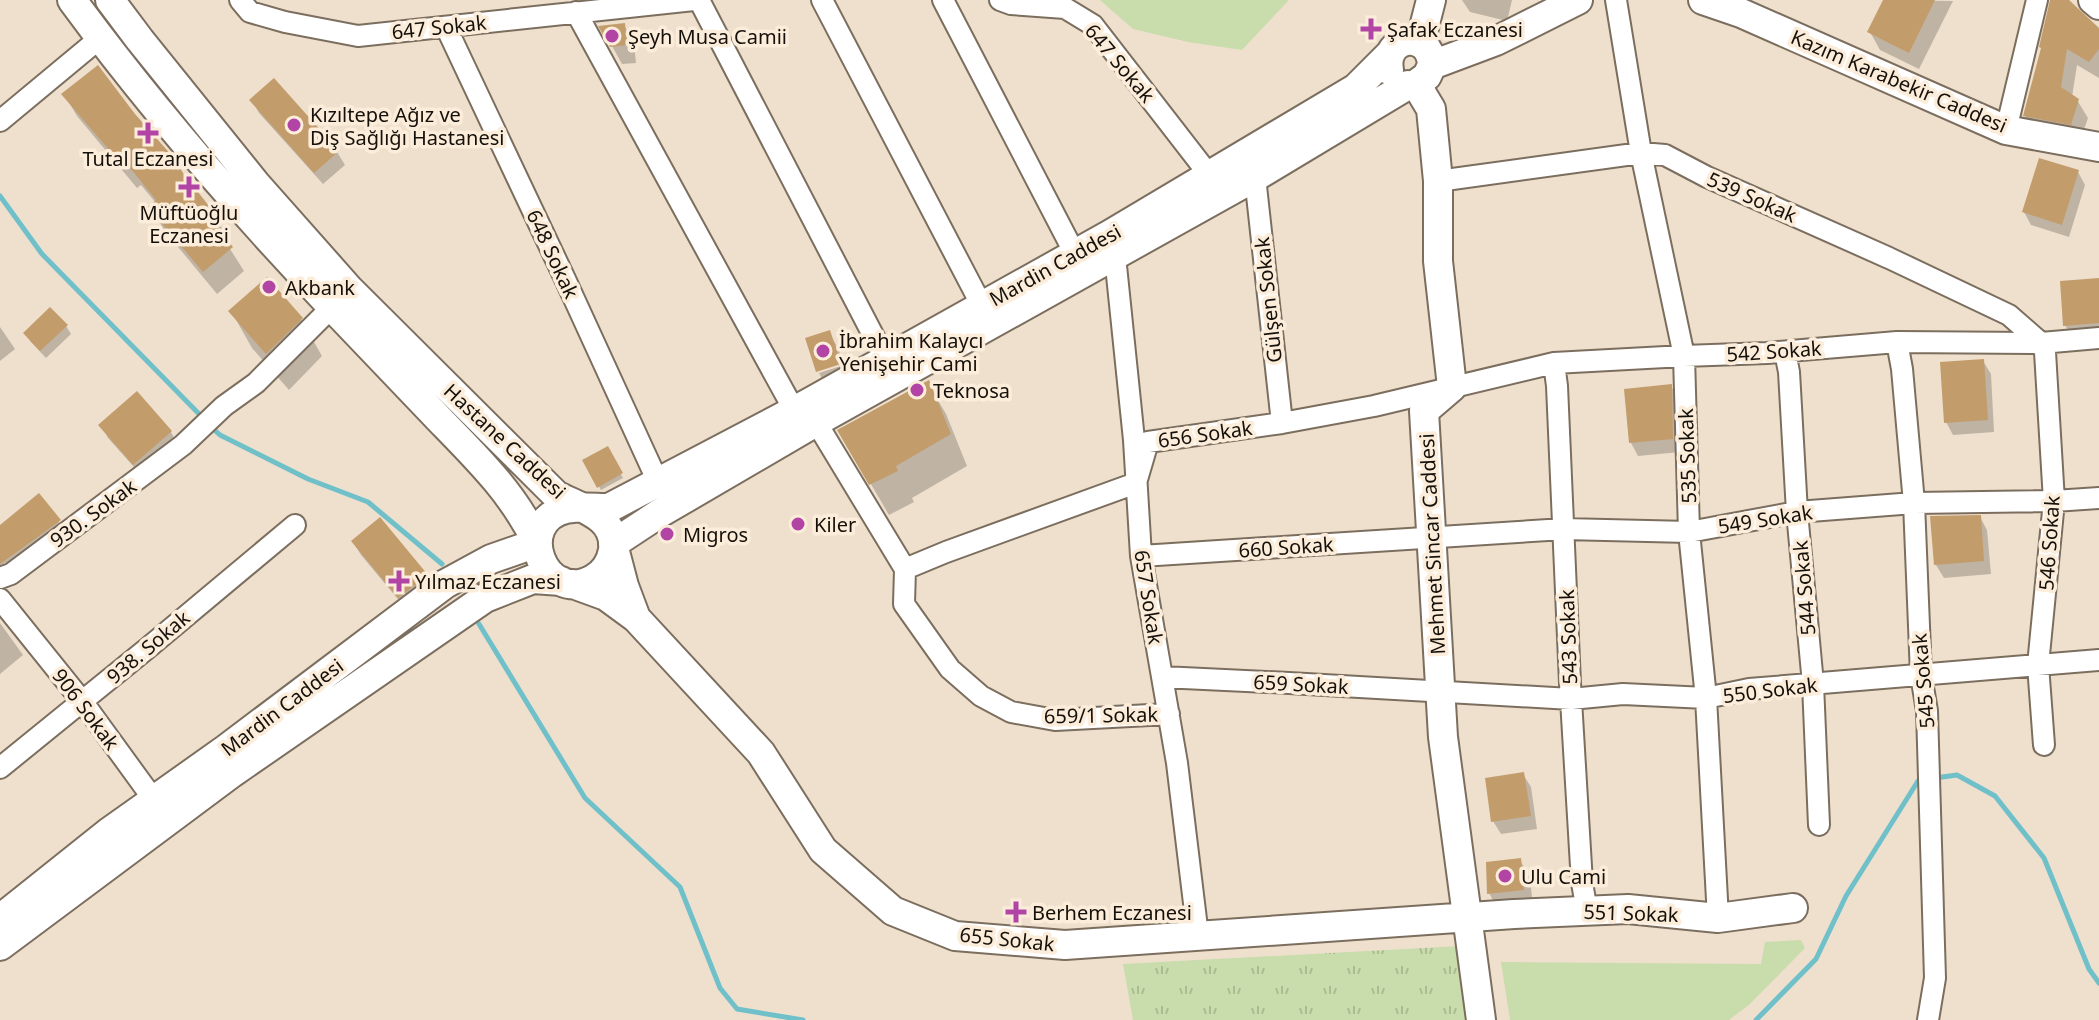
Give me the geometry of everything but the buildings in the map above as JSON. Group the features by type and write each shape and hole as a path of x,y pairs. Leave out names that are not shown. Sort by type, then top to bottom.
{"street":[{"name":"Hastane Caddesi","path":"72,0 215,179 246,192"},
{"name":"Hastane Caddesi","path":"110,0 246,192 495,477 528,523 537,543"},
{"name":"647 Sokak","path":"240,0 250,12 358,36 696,0"},
{"path":"696,0 886,360"},
{"path":"822,0 982,306"},
{"path":"943,0 1075,254"},
{"name":"647 Sokak","path":"1000,0 1011,4 1065,8 1093,25 1210,176"},
{"path":"1431,0 1419,69 1431,109 1438,181 1438,261 1452,387"},
{"path":"1419,69 1496,41 1578,0"},
{"name":"535 Sokak","path":"1616,0 1641,153 1684,356 1689,532 1706,698 1718,918"},
{"name":"Kazım Karabekir Caddesi","path":"1703,0 1741,13 2006,130 2099,147"},
{"path":"2006,130 2037,0"},
{"path":"2093,0 2099,5"},
{"name":"659/1 Sokak","path":"576,12 805,416 905,569 904,604 950,669 981,696 1011,712 1055,720 1169,714"},
{"name":"648 Sokak","path":"446,27 658,482"},
{"path":"0,121 100,38"},
{"name":"Mardin Caddesi","path":"0,919 109,832 232,773 485,598 533,579 585,582 596,577 612,557 613,544 805,416 886,360 1210,176 1356,88 1393,48 1406,41 1419,69 1255,177 1115,256 805,416 658,482 609,508 581,508"},
{"name":"539 Sokak","path":"1438,181 1641,153 1665,155 2009,315 2041,343"},
{"name":"Gülşen Sokak","path":"1255,177 1282,423"},
{"name":"657 Sokak","path":"1115,256 1134,440 1141,556 1177,763 1198,936"},
{"name":"Hastane Caddesi","path":"341,298 556,495 581,508"},
{"name":"930. Sokak","path":"0,578 11,574 183,445 224,406 256,383 341,298"},
{"name":"542 Sokak","path":"1452,387 1554,363 1785,352 1897,342 2041,343 2099,338"},
{"name":"545 Sokak","path":"1897,342 1914,503 1921,675 1927,711 1935,978 1928,1020"},
{"name":"546 Sokak","path":"2041,343 2045,352 2054,501 2038,665 2044,745"},
{"name":"544 Sokak","path":"1785,352 1813,684 1819,825"},
{"name":"543 Sokak","path":"1554,363 1582,883 1587,911"},
{"name":"656 Sokak","path":"1136,483 1148,442 1282,423 1374,406 1452,387"},
{"name":"Mehmet Sincar Caddesi","path":"1452,387 1424,411 1443,737 1481,1020"},
{"path":"905,569 1136,483"},
{"name":"549 Sokak","path":"1431,538 1564,529 1689,532 1797,512 1914,503 2099,498"},
{"name":"Hastane Caddesi","path":"537,543 546,521 555,513 568,508 581,508"},
{"path":"581,508 604,520 613,544"},
{"name":"938. Sokak","path":"0,768 295,525"},
{"name":"660 Sokak","path":"1141,556 1431,538"},
{"path":"537,543 543,566 551,575 567,582"},
{"name":"Mardin Caddesi","path":"0,946 162,809 226,749 445,584 491,559 537,543"},
{"name":"655 Sokak","path":"613,544 636,618"},
{"name":"655 Sokak","path":"567,582 606,596 636,618 761,753 823,850 893,911 955,936 1065,945 1467,917"},
{"name":"906 Sokak","path":"0,599 82,701 162,809"},
{"name":"550 Sokak","path":"1440,692 1571,699 1623,694 1706,698 1749,689 2099,660"},
{"name":"659 Sokak","path":"1162,677 1440,692"},
{"name":"551 Sokak","path":"1467,917 1628,909 1718,918 1793,908"}],"green space":[{"path":"1100,0 1289,0 1242,50 1133,29"},
{"path":"1801,940 1805,948 1750,1004 1729,1020 1510,1020 1501,962 1761,964 1765,942"},
{"path":"1461,946 1474,1020 1133,1020 1123,964"}],"waterway":[{"path":"0,196 42,254 204,419"},
{"path":"211,427 220,435 308,479 368,502 442,564"},
{"path":"479,624 585,798 680,887 720,988 737,1009 803,1020"},
{"path":"1935,778 1957,775 1995,796 2044,858 2089,969 2099,983"},
{"path":"1756,1020 1816,959 1846,896 1918,781 1926,780"}],"place":[{"name":"Şafak Eczanesi","path":"1371,29"},
{"name":"Şeyh Musa Camii","path":"612,36"},
{"name":"Kızıltepe Ağız ve Diş Sağlığı Hastanesi","path":"294,125"},
{"name":"Tutal Eczanesi","path":"148,133"},
{"name":"Müftüoğlu Eczanesi","path":"189,187"},
{"name":"Akbank","path":"269,287"},
{"name":"İbrahim Kalaycı Yenişehir Cami","path":"823,351"},
{"name":"Teknosa","path":"917,390"},
{"name":"Kiler","path":"798,524"},
{"name":"Migros","path":"667,534"},
{"name":"Yılmaz Eczanesi","path":"399,581"},
{"name":"Ulu Cami","path":"1505,876"},
{"name":"Berhem Eczanesi","path":"1016,912"}]}
